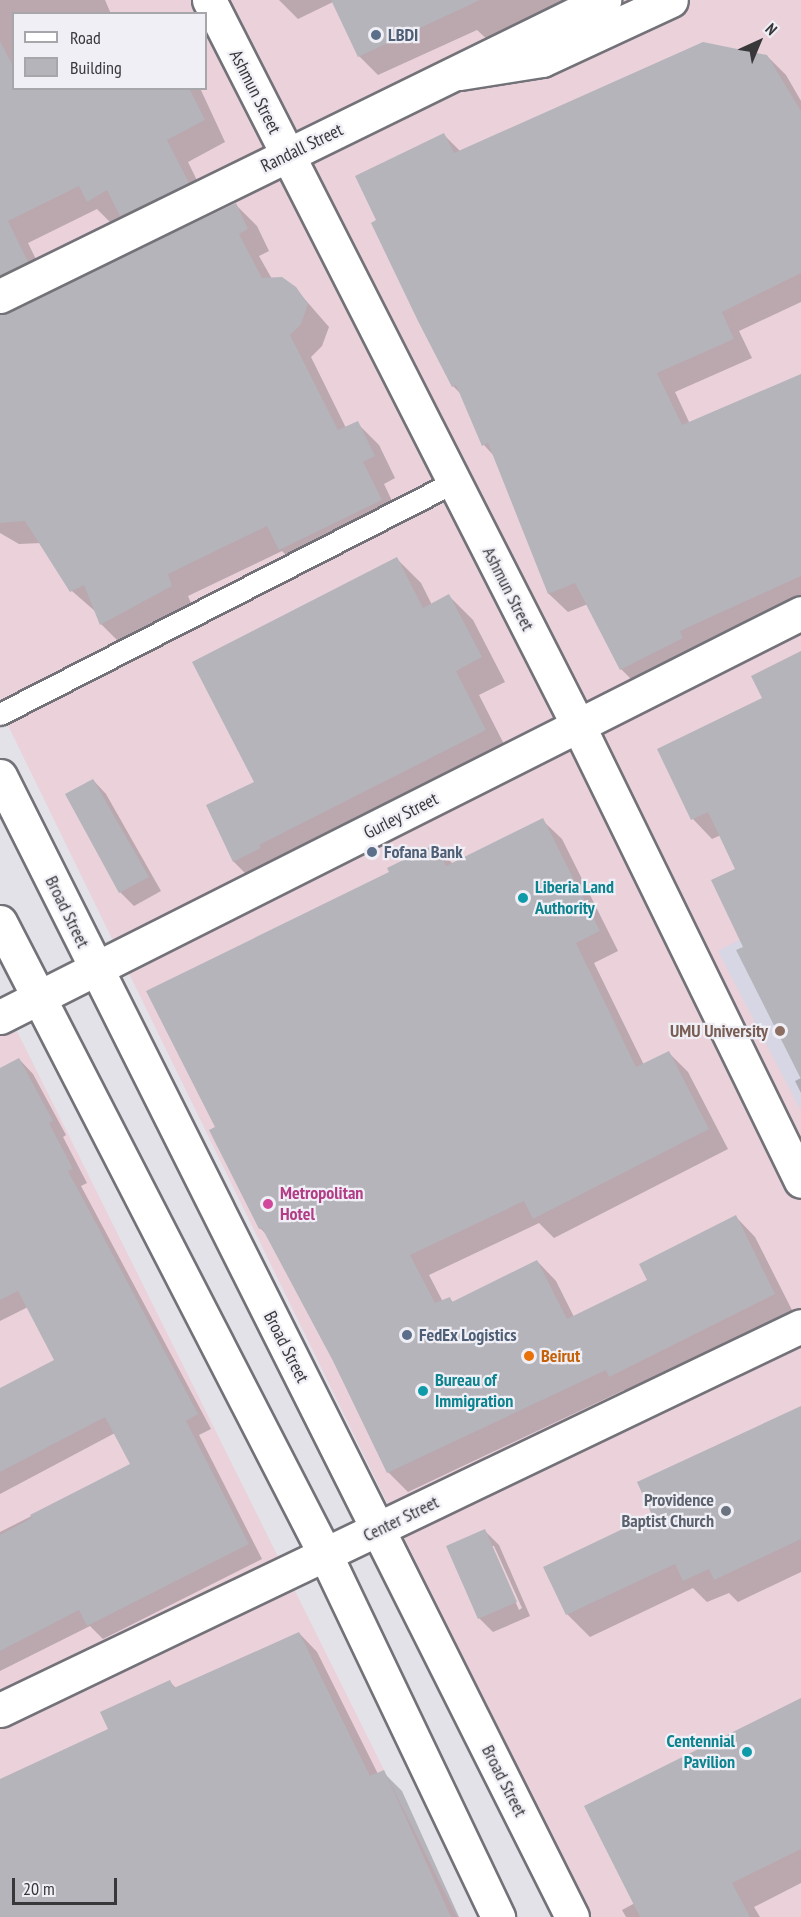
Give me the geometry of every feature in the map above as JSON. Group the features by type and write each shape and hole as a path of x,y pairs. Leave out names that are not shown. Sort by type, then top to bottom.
{"street":[{"name":"Ashmun Street","path":"209,0 579,727 801,1181"},
{"name":"Randall Street","path":"0,296 604,0"},
{"path":"458,73 542,60 671,0"},
{"name":"Gurley Street","path":"0,1017 579,727 801,613"},
{"name":"Broad Street","path":"0,776 572,1917"},
{"path":"0,922 326,1556 498,1917"},
{"name":"Center Street","path":"0,1710 326,1556 801,1326"}],"lane":[{"path":"0,714 454,482"}],"shaded area":[{"path":"0,0 801,0 801,1917 589,1917 0,709"},
{"name":"UMU University","path":"801,908 801,1111 718,951"},
{"path":"0,997 457,1917 0,1917"}],"building":[{"name":"LBDI","path":"331,0 480,0 358,57"},
{"path":"0,41 12,64 12,90 190,90 205,120 167,140 189,183 120,216 107,190 87,202 79,186 8,221 28,262 0,275"},
{"path":"703,42 767,55 801,111 801,273 722,312 734,339 657,373 682,425 801,374 801,576 680,631 683,638 620,670 575,583 548,594 488,443 482,446 456,385 452,387 418,321 371,223 376,220 355,176 444,133 454,153"},
{"path":"236,203 248,229 239,234 262,278 282,277 296,287 308,304 301,324 290,335 338,430 358,421 375,456 363,462 382,500 279,550 267,526 168,574 172,586 100,625 84,585 70,592 25,521 0,523 0,315"},
{"path":"397,557 423,608 449,594 482,657 456,671 486,730 259,845 261,848 233,862 206,805 254,782 192,662"},
{"path":"801,651 801,1079 736,950 743,947 711,880 735,869 708,812 691,820 657,749 762,698 751,676"},
{"path":"93,779 149,877 119,893 65,794"},
{"path":"543,818 600,931 576,943 636,1067 669,1051 709,1129 533,1219 524,1201 410,1255 435,1303 450,1297 452,1302 537,1260 567,1319 647,1280 639,1264 736,1215 775,1294 609,1377 606,1370 387,1473 333,1361 262,1228 259,1229 209,1130 215,1127 146,991 389,872 387,868 436,844 446,866"},
{"path":"19,1058 53,1121 49,1123 73,1169 68,1171 198,1414 186,1421 249,1544 87,1626 79,1610 0,1651 0,1535 32,1518 30,1515 130,1464 105,1417 0,1472 0,1388 54,1360 18,1291 0,1300 0,1068"},
{"name":"Providence Baptist Church","path":"801,1406 801,1539 714,1580 709,1569 683,1581 675,1564 566,1615 543,1567 652,1515 637,1482"},
{"path":"485,1529 517,1602 478,1619 446,1546"},
{"path":"299,1632 370,1776 384,1770 451,1917 0,1917 0,1779 108,1729 100,1712 170,1680 174,1688"},
{"name":"Centennial Pavilion","path":"801,1698 801,1849 732,1883 750,1917 640,1917 584,1806"}],"place":[{"name":"LBDI","path":"376,35"},
{"name":"Fofana Bank","path":"372,852"},
{"name":"Liberia Land Authority","path":"523,898"},
{"name":"UMU University","path":"780,1031"},
{"name":"Metropolitan Hotel","path":"268,1204"},
{"name":"FedEx Logistics","path":"407,1335"},
{"name":"Beirut","path":"529,1356"},
{"name":"Bureau of Immigration","path":"423,1391"},
{"name":"Providence Baptist Church","path":"726,1511"},
{"name":"Centennial Pavilion","path":"747,1752"}]}
